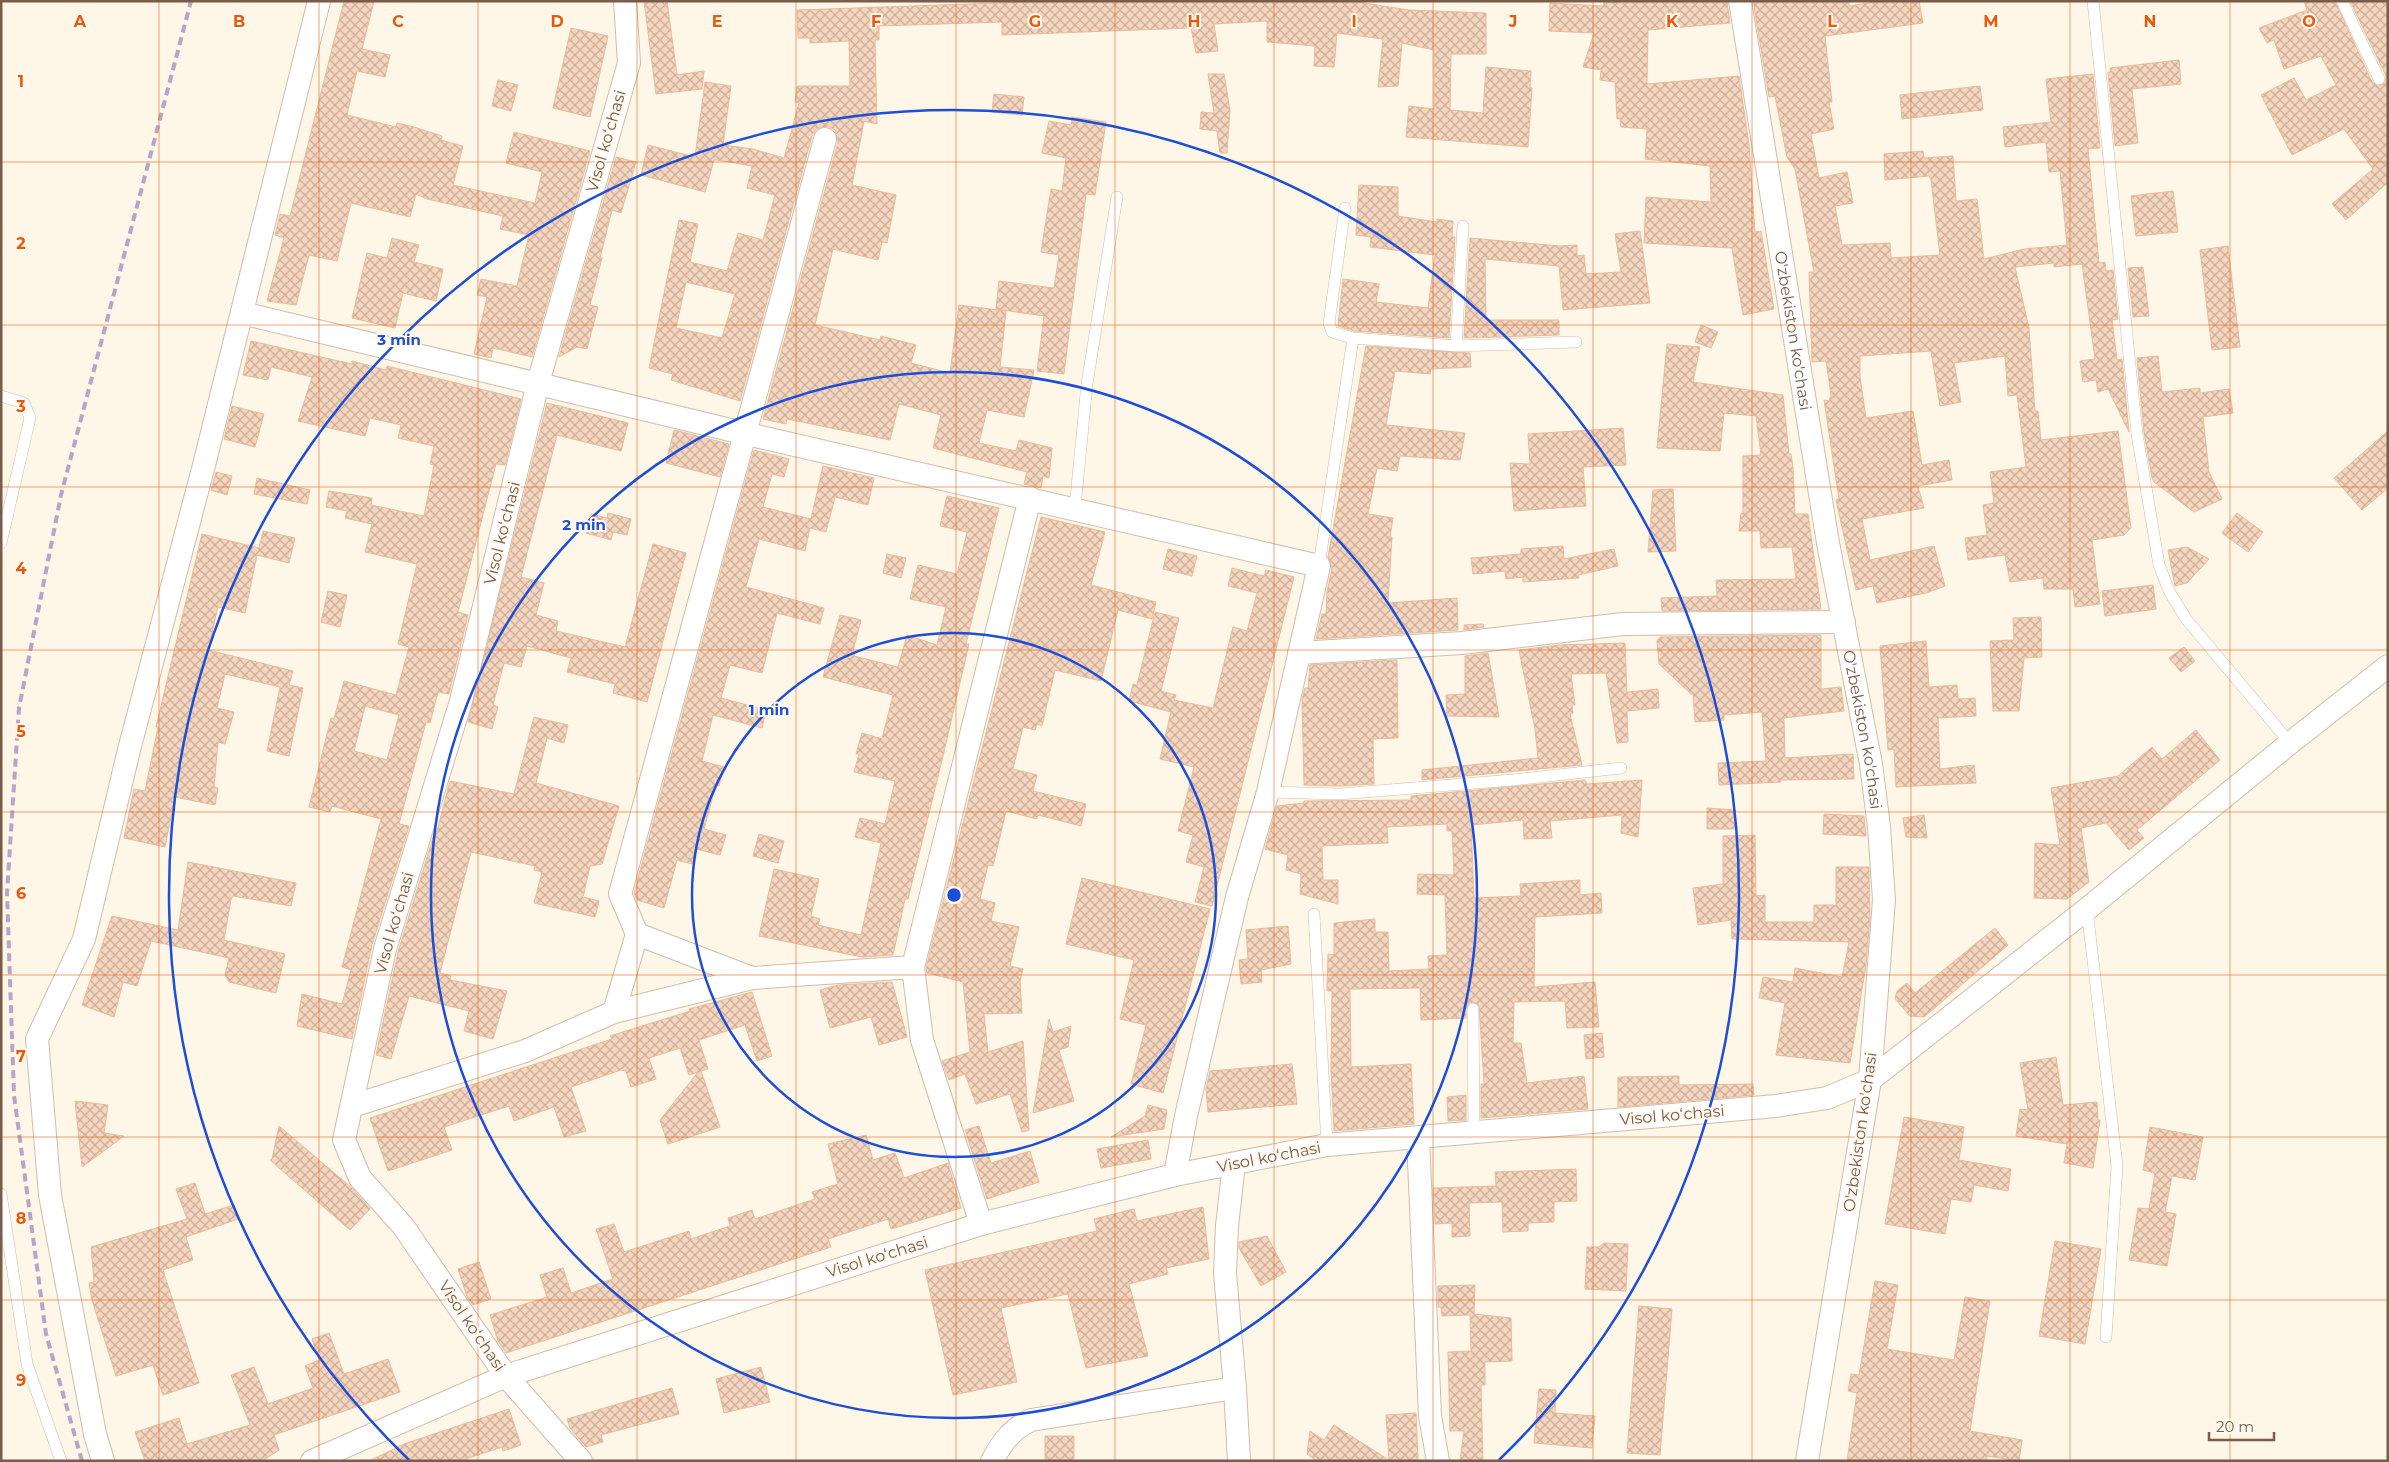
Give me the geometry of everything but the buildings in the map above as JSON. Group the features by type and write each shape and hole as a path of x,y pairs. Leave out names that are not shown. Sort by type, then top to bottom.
{"street":[{"path":"103,1461 95,1434 50,1195 37,1039 84,939 129,750 242,313 319,1"},
{"name":"Visol koʻchasi","path":"625,1 629,63 538,383 461,700 385,948 344,1140 360,1178 403,1226 506,1376 981,1224 1175,1175 1327,1145 1776,1106 1827,1098 1870,1080 2087,909 2290,743 2388,666"},
{"name":"O'zbekiston ko'chasi","path":"1740,1 1828,543 1871,764 1879,827 1884,900 1870,1080 1807,1461"},
{"path":"614,1012 637,934 620,894 743,434 825,139"},
{"path":"242,313 743,434 1075,508 1319,566 1268,792 1236,898 1186,1116 1175,1175"},
{"path":"981,1224 922,1040 913,967 1030,498"},
{"path":"1299,654 1462,643 1622,624 1844,622"},
{"path":"637,934 752,978"},
{"path":"352,1106 526,1052 614,1012 752,978 913,967"},
{"path":"1418,1138 1430,1416 1438,1461"},
{"path":"1234,1164 1227,1226 1225,1273 1236,1388 1238,1461"},
{"path":"312,1461 506,1376 581,1461"},
{"path":"992,1461 1006,1437 1017,1426 1031,1420 1236,1388"}],"lane":[{"path":"2093,1 2137,434 2159,565 2170,593 2187,620 2290,743"},
{"path":"2342,1 2379,79"},
{"path":"1075,508 1087,384 1117,197"},
{"path":"1345,208 1329,323 1332,332 1353,338 1456,346 1576,342"},
{"path":"1456,346 1462,226"},
{"path":"1319,566 1353,338"},
{"path":"1,396 24,402 30,418 1,543"},
{"path":"1268,792 1340,794 1513,780 1621,768"},
{"path":"2087,909 2117,1166 2106,1337"},
{"path":"1314,914 1327,1145"},
{"path":"1473,1009 1474,1132"},
{"path":"1,1194 27,1364 61,1461"}],"railway":[{"path":"82,1461 46,1334 14,1095 7,893 19,708 61,495 191,1"}]}
